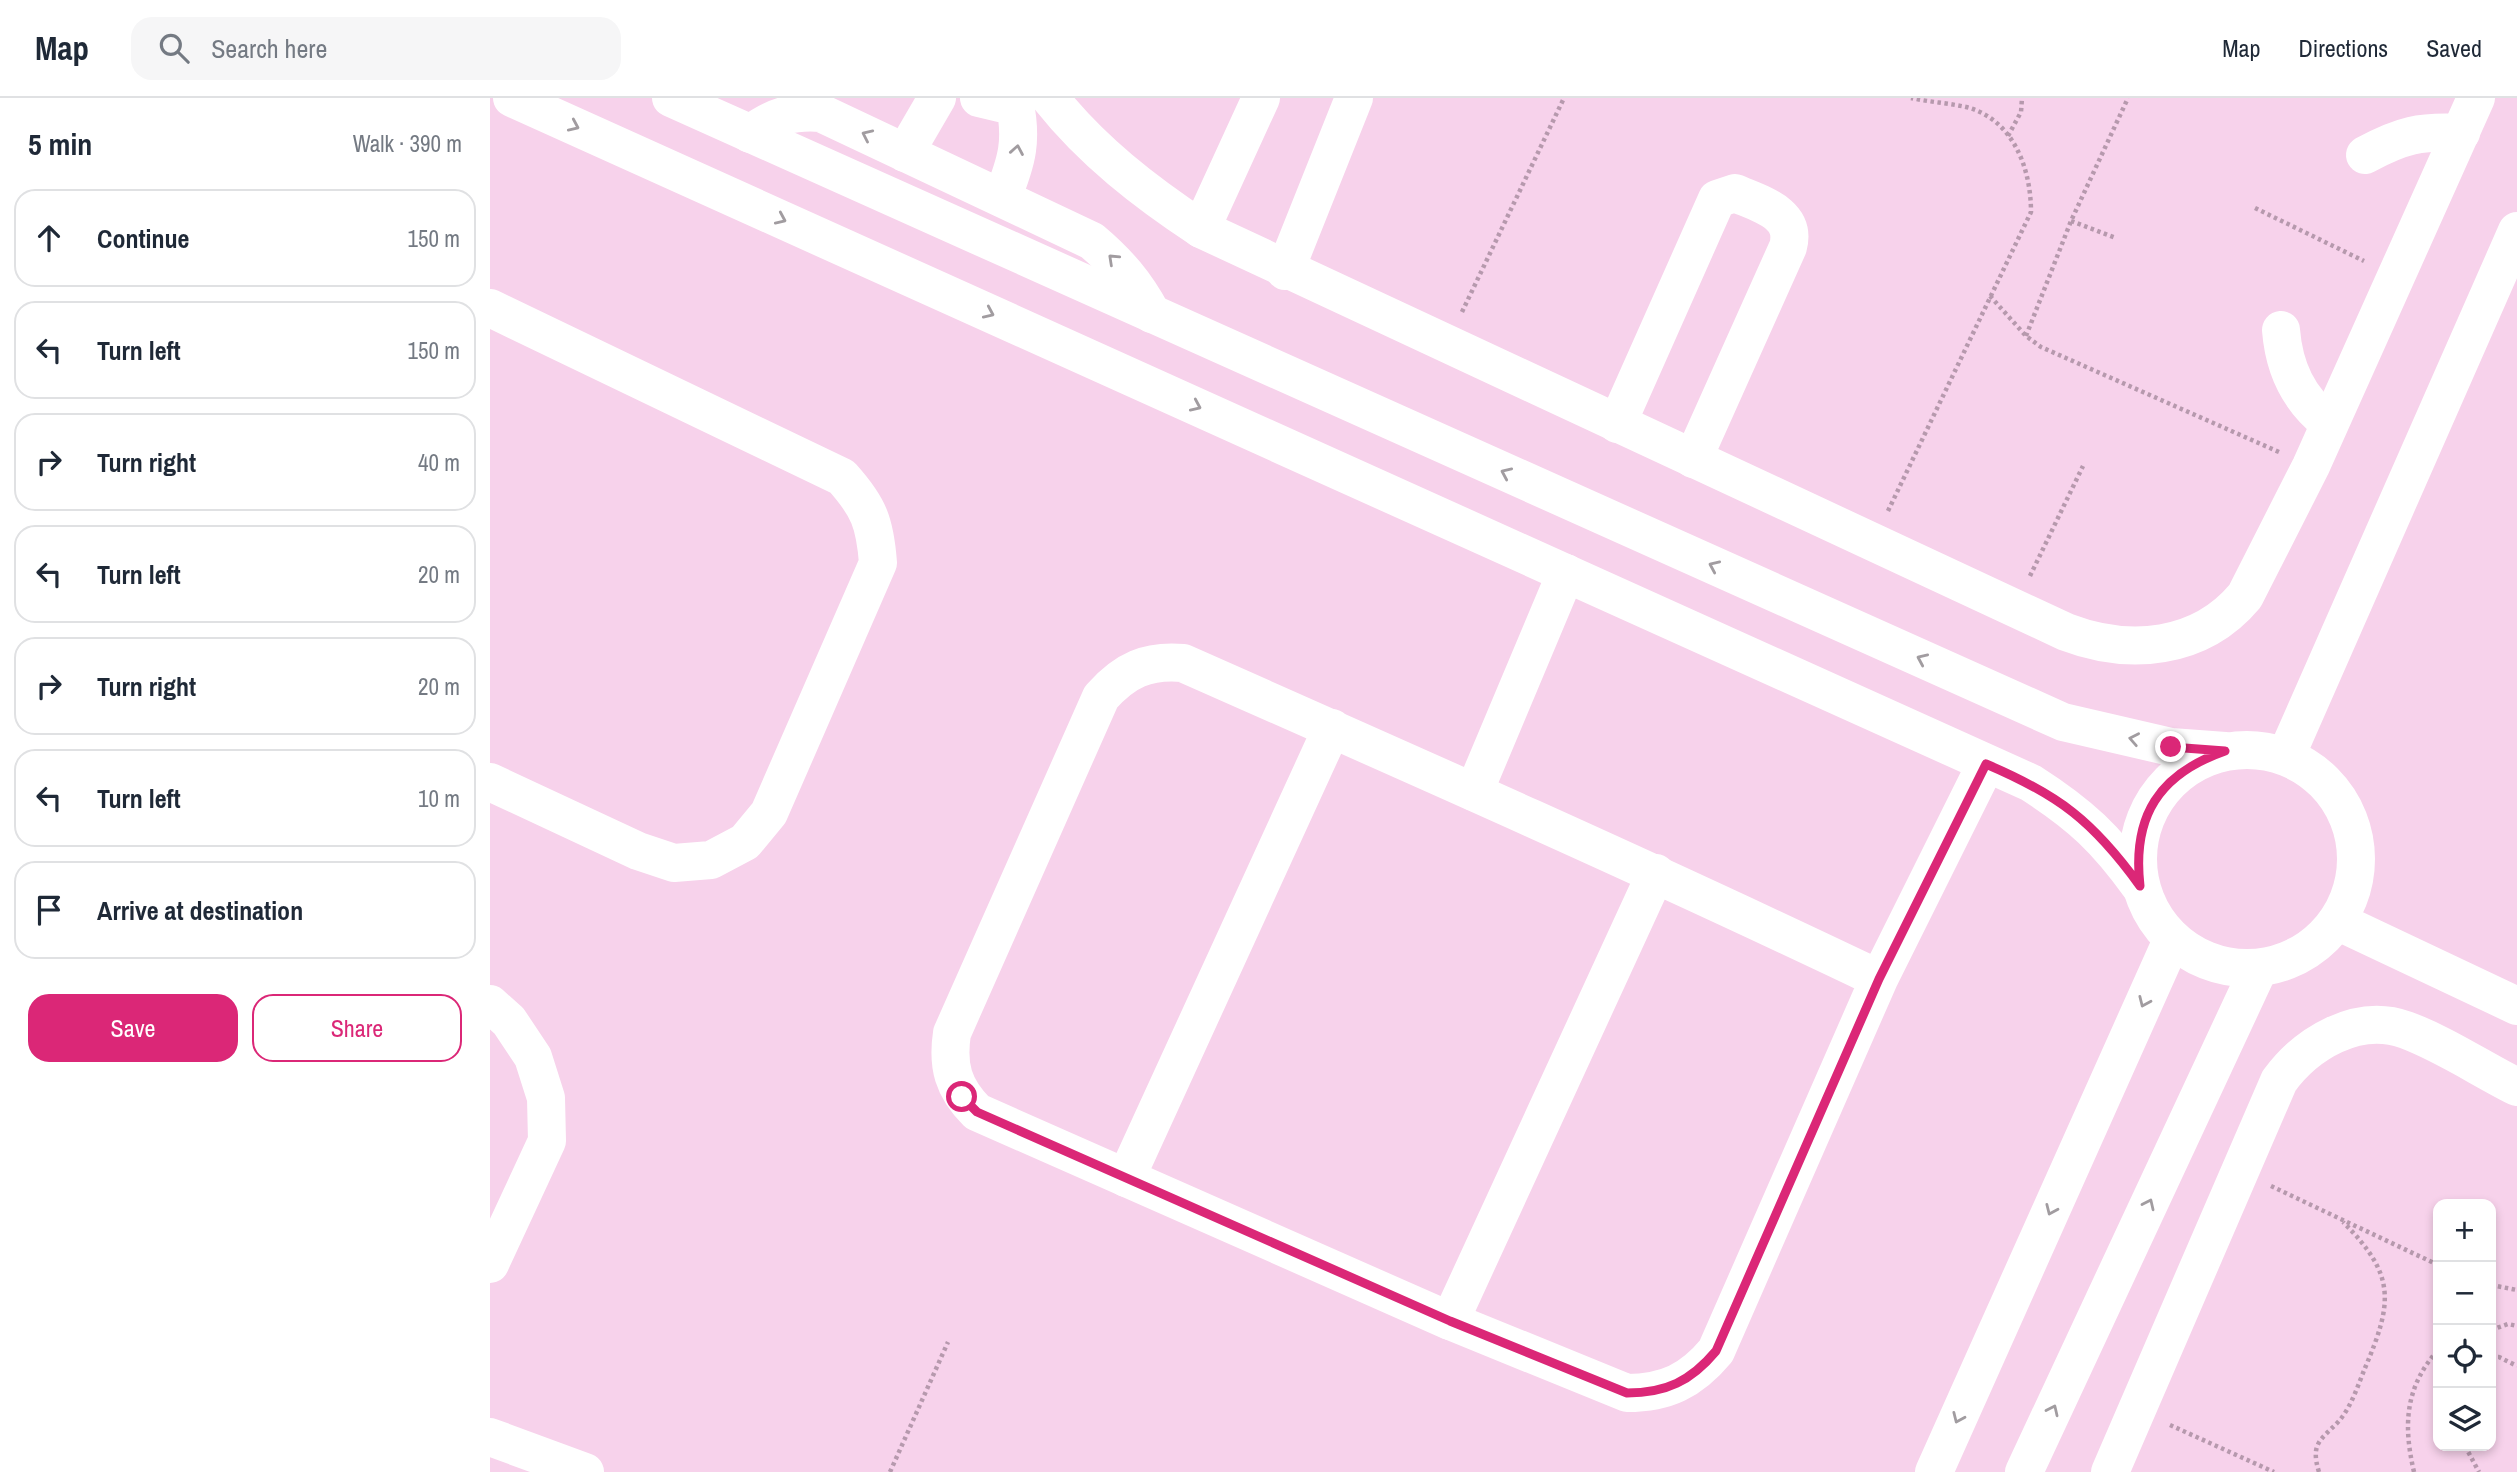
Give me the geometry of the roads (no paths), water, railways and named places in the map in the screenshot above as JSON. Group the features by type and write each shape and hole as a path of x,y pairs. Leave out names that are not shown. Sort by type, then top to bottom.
{"street":[{"path":"512,98 2031,783 2074,810 2110,845 2140,886 2152,915 2172,940 2198,958 2218,964 2259,968 2289,960 2316,944 2337,921 2348,901 2355,878 2357,856 2351,824 2337,795 2314,772 2286,756 2246,749 2225,751 2171,747 2063,722 671,98"},
{"path":"905,153 937,98"},
{"path":"1201,229 1261,98"},
{"path":"1285,271 1354,98"},
{"path":"1015,99 1091,144 1125,174 1201,229 1285,271 2077,636 2110,645 2154,645 2196,634 2232,611 2245,596 2311,466 2476,98"},
{"path":"1002,198 1019,150 1020,125 1015,99"},
{"path":"750,134 770,119 796,112 821,113 1092,241 1117,261 1152,314"},
{"path":"2365,155 2396,139 2423,132 2461,133"},
{"path":"1617,424 1717,199 1735,193 1774,211 1787,223 1790,239 1693,459"},
{"path":"2286,756 2517,231"},
{"path":"490,308 842,477 864,501 876,531 878,563 769,813 745,842 711,860 674,863 638,851 490,782"},
{"path":"2281,330 2292,381 2311,409 2329,424"},
{"path":"1474,792 1566,573"},
{"path":"1879,979 1656,873 1183,663 1161,661 1136,667 1117,679 1101,697 952,1032 948,1055 952,1077 962,1097 977,1112 1450,1321 1627,1393 1651,1393 1678,1385 1701,1370 1716,1351 1879,979 1986,764"},
{"path":"1126,1178 1332,729"},
{"path":"2140,886 2137,857 2140,837 2154,800 2173,778 2197,761 2225,751"},
{"path":"1450,1321 1656,873"},
{"path":"2337,921 2517,1006"},
{"path":"1934,1472 2172,940"},
{"path":"2024,1472 2259,968"},
{"path":"490,1004 509,1021 533,1057 546,1098 547,1141 490,1264"},
{"path":"2110,1472 2239,1170 2285,1073 2306,1050 2342,1032 2383,1027 2404,1030 2517,1087"},
{"path":"490,1437 585,1472"}]}
